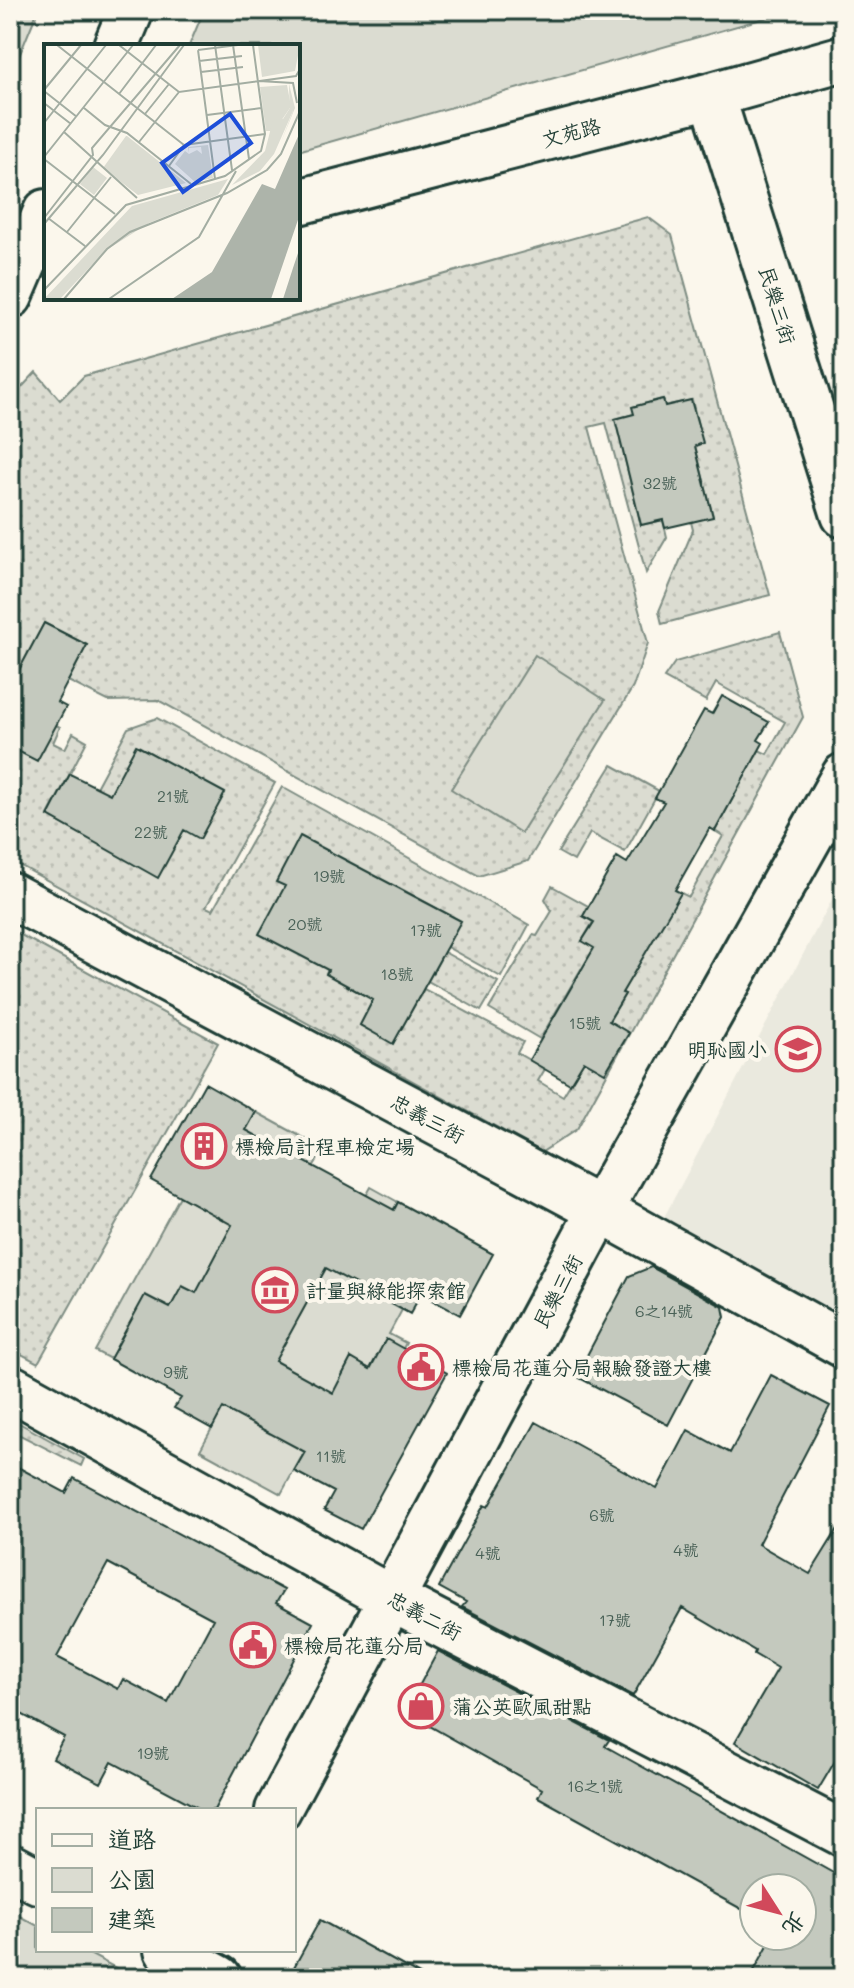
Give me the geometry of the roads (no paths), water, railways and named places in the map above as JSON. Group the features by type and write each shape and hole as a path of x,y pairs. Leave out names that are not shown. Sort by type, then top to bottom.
{"street":[{"path":"117,44 131,10"},
{"name":"文苑路","path":"300,201 844,58"},
{"name":"民樂三街","path":"712,95 844,515"},
{"path":"25,279 44,218"},
{"name":"民樂三街","path":"279,1808 600,1210 844,776"},
{"name":"忠義三街","path":"10,895 600,1210 844,1345"},
{"name":"忠義二街","path":"10,1387 392,1599 844,1834"},
{"path":"10,1866 36,1880"}],"place":[{"name":"明恥國小","path":"798,1049"},
{"name":"標檢局計程車檢定場","path":"204,1146"},
{"name":"計量與綠能探索館","path":"275,1290"},
{"name":"標檢局花蓮分局報驗發證大樓","path":"421,1367"},
{"name":"標檢局花蓮分局","path":"253,1645"},
{"name":"蒲公英歐風甜點","path":"421,1706"}]}
